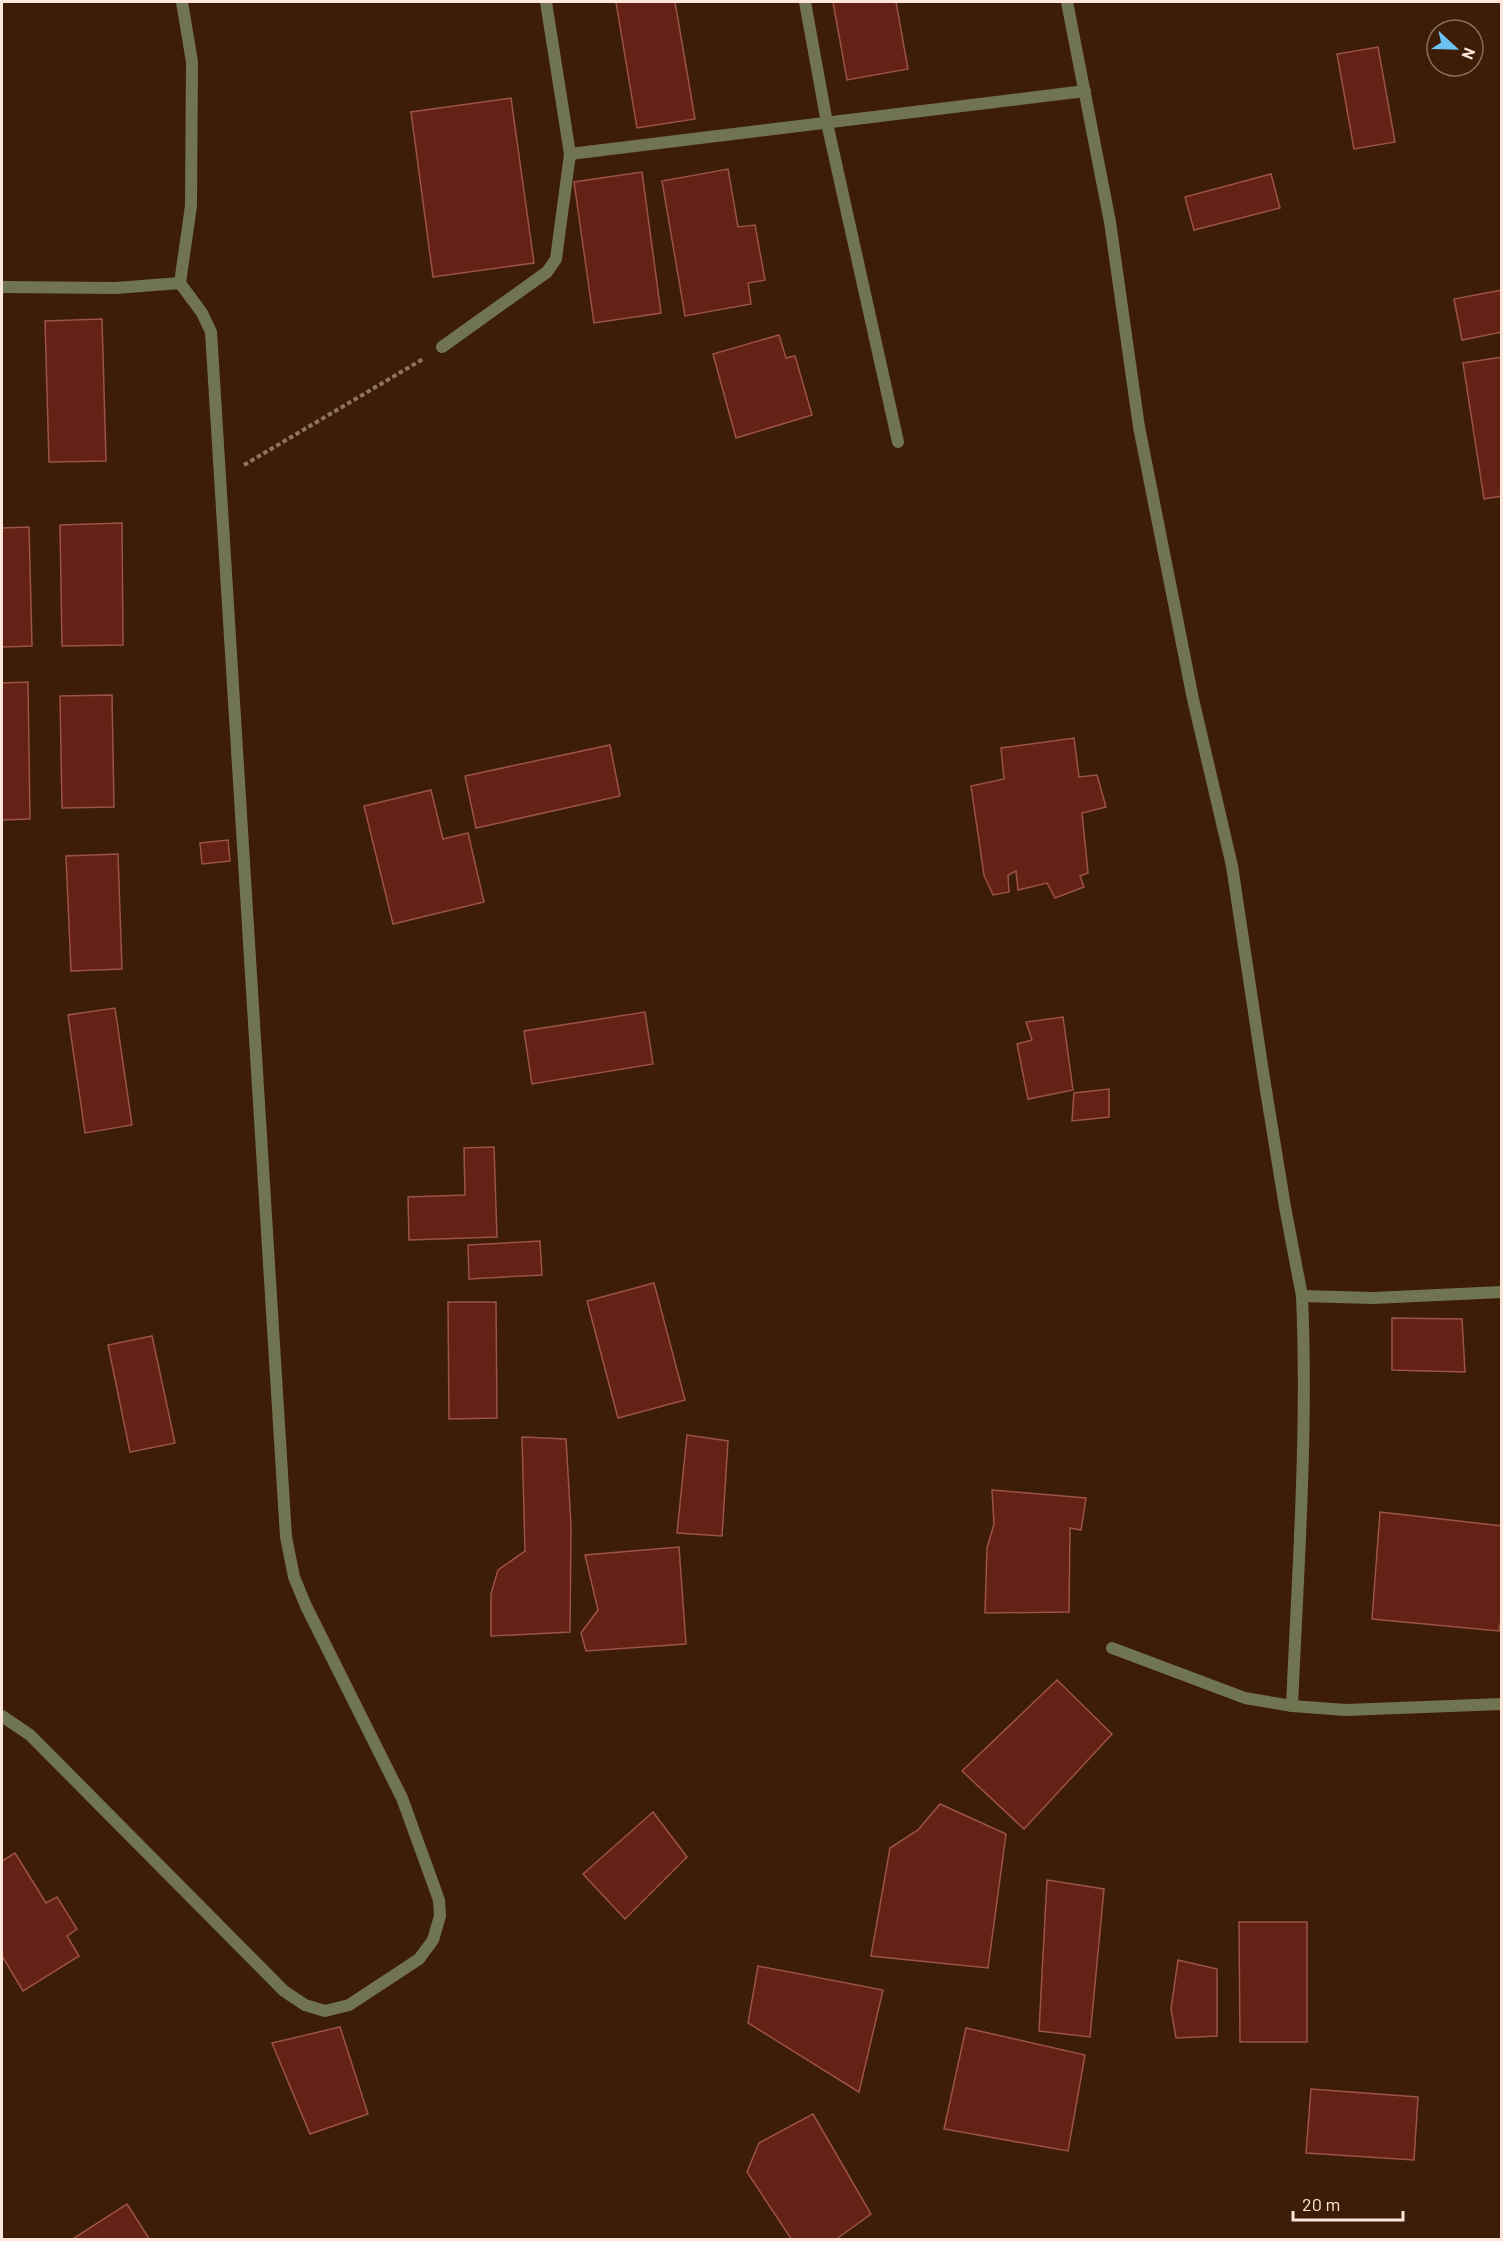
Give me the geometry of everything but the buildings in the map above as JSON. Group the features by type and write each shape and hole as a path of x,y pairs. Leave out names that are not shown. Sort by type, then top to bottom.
{"street":[{"path":"2,1716 30,1735 284,1991 305,2005 325,2011 349,2005 419,1959 433,1940 440,1916 439,1900 402,1798 306,1606 289,1559 286,1537 211,332 202,313 180,283 192,206 192,62 182,2"},
{"path":"442,347 547,272 556,259 570,154 546,2"},
{"path":"805,2 827,123 898,442"},
{"path":"1067,2 1110,222 1139,427 1193,699 1232,866 1266,1095 1302,1296 1305,1428 1292,1706"},
{"path":"570,154 1085,91"},
{"path":"2,287 116,288 180,283"},
{"path":"1302,1296 1373,1298 1502,1292"},
{"path":"1112,1648 1245,1698 1292,1706 1346,1710 1502,1704"}],"path":[{"path":"220,478 377,388 442,347"}]}
